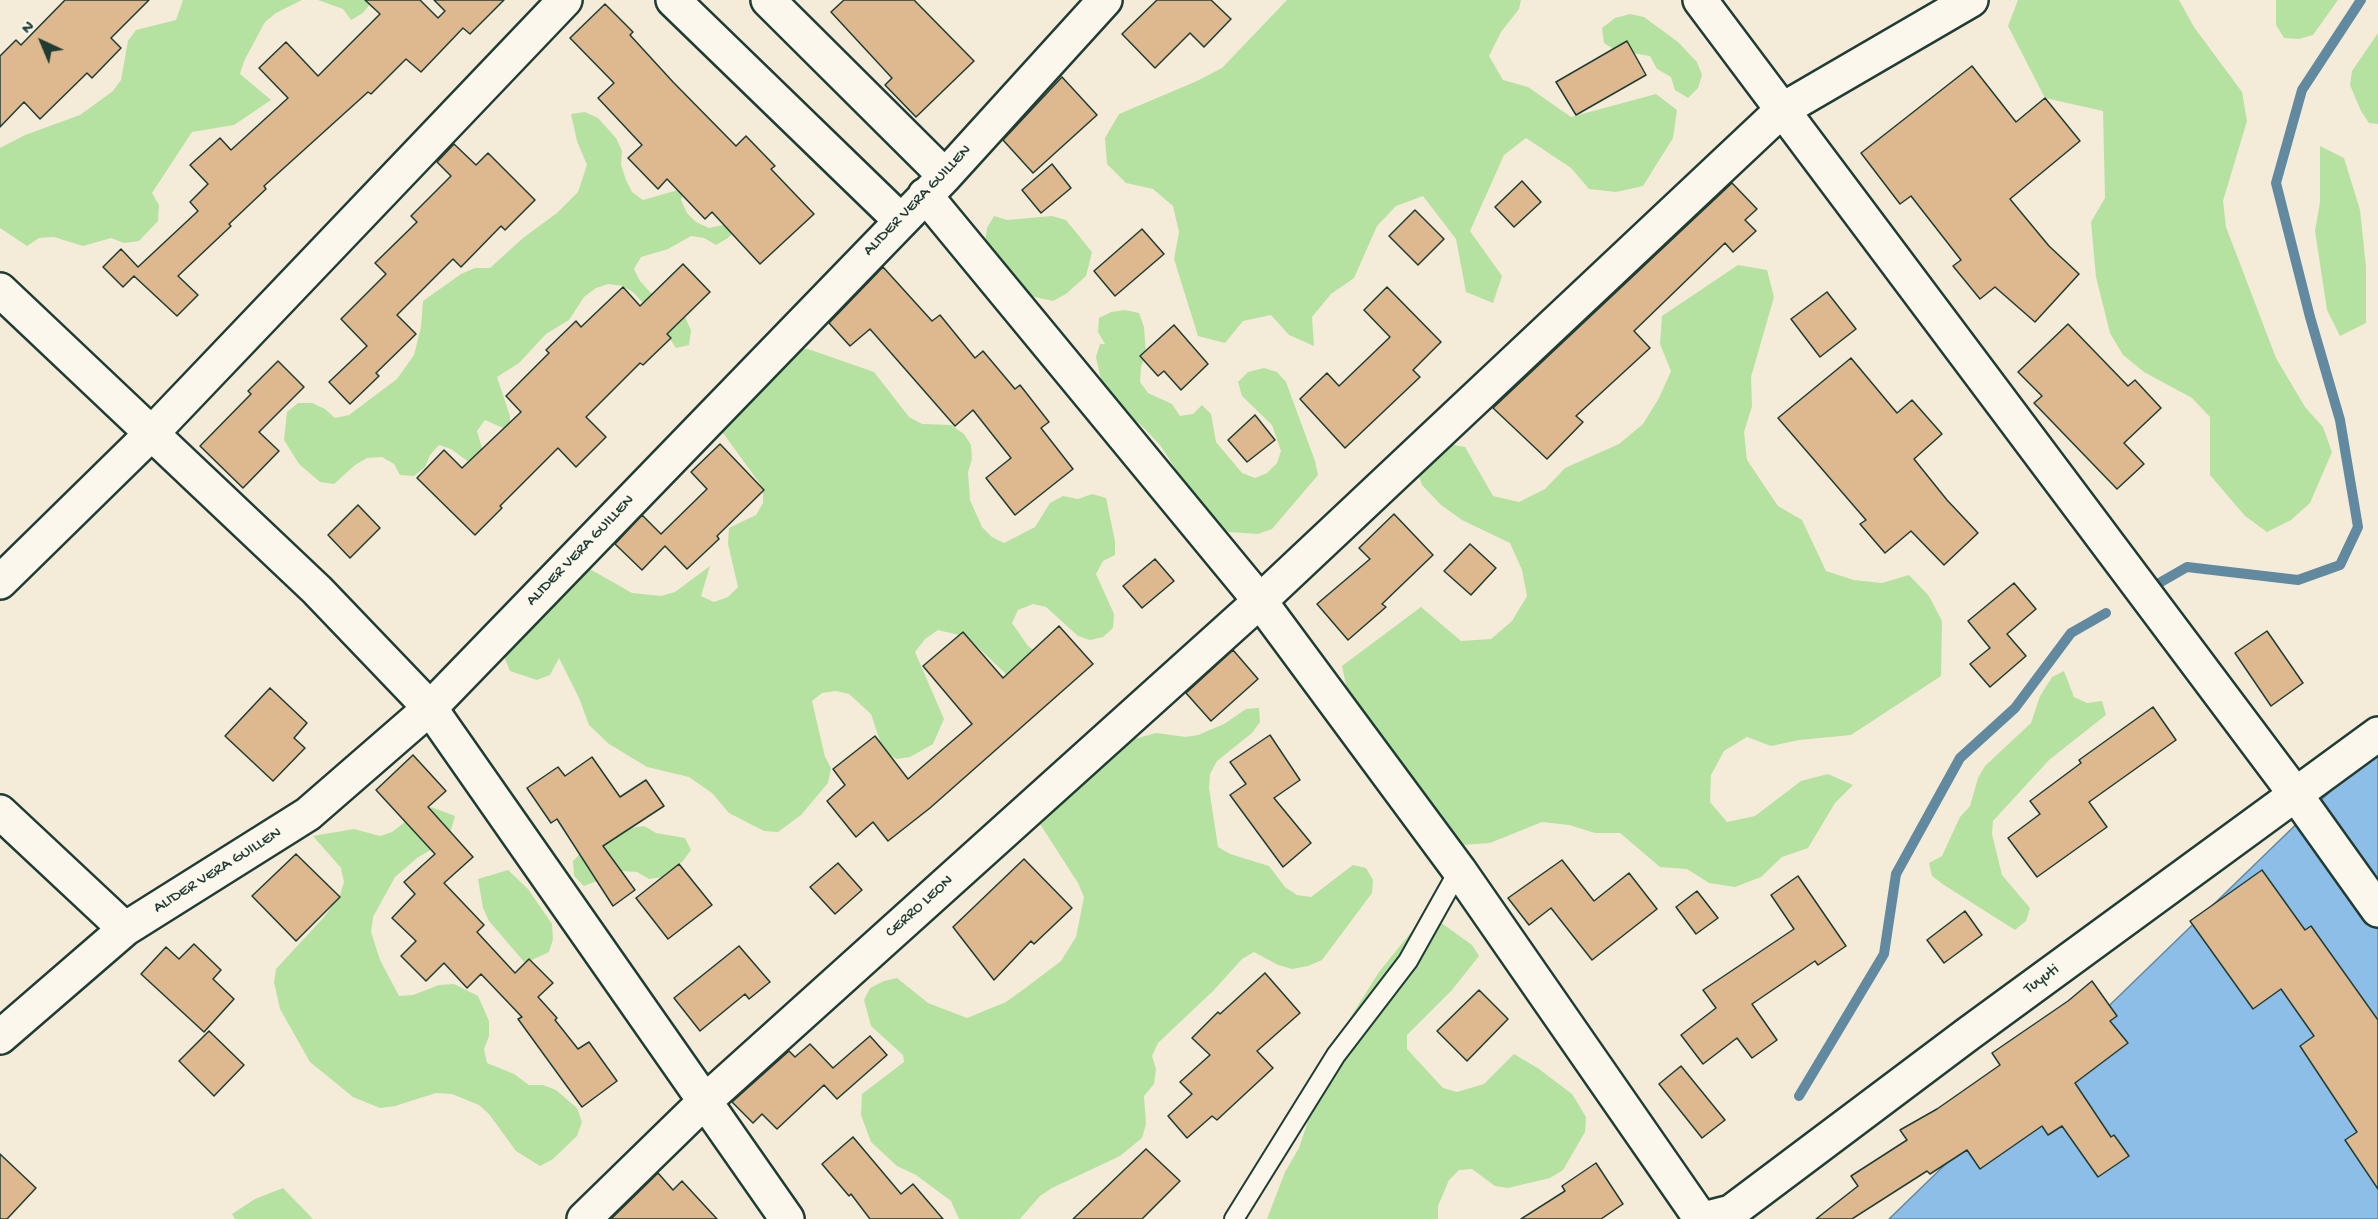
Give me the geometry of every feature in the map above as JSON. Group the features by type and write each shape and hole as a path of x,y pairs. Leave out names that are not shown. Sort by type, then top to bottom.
{"street":[{"path":"0,582 152,433 565,0"},
{"path":"673,0 900,220"},
{"path":"768,0 935,185 1260,601 1459,870 1702,1219"},
{"name":"ALIDER VERA GUILLEN","path":"0,1037 125,929 308,814 429,708 935,185 1105,0"},
{"path":"1700,0 2296,795 2378,910"},
{"name":"CERRO LEON","path":"584,1219 704,1102 1260,601 1782,110 1971,0"},
{"path":"0,290 318,590 429,708 787,1219"},
{"name":"Tuyuti","path":"1702,1219 1731,1212 1968,1034 2378,734"},
{"path":"0,812 125,929"}],"lane":[{"path":"1234,1219 1336,1055 1408,961 1459,870"}],"green space":[{"path":"183,0 302,0 276,13 265,22 244,61 240,74 271,100 234,125 192,132 152,193 159,205 158,221 139,241 124,243 111,238 83,246 54,237 39,238 27,246 0,228 0,148 25,135 80,115 113,91 121,80 128,41 136,30 176,20"},
{"path":"318,0 373,0 363,13 351,20 343,9"},
{"path":"1287,0 1521,0 1519,9 1501,32 1489,56 1503,80 1528,87 1571,117 1656,94 1677,110 1673,138 1643,186 1616,192 1589,189 1571,168 1526,138 1504,155 1470,231 1502,276 1493,303 1466,292 1456,239 1423,196 1396,206 1377,226 1354,278 1331,294 1312,317 1314,346 1289,335 1271,315 1243,321 1225,343 1198,336 1174,259 1179,232 1173,206 1153,189 1126,183 1107,164 1105,138 1119,114 1222,68"},
{"path":"2018,0 2179,0 2194,27 2242,92 2247,121 2223,201 2226,227 2276,358 2305,407 2323,427 2332,452 2310,503 2291,520 2267,532 2245,516 2210,475 2210,417 2192,398 2144,372 2123,355 2110,333 2096,277 2091,222 2105,198 2103,111 2045,98 2008,26"},
{"path":"2276,0 2338,0 2313,35 2299,39 2284,38 2276,25"},
{"path":"1630,14 1644,17 1678,42 1697,62 1702,75 1698,88 1688,98 1675,90 1671,77 1657,69 1650,56 1615,50 1604,43 1602,28 1615,18"},
{"path":"2378,33 2378,124 2369,123 2350,85 2352,71"},
{"path":"585,112 598,118 616,138 622,151 621,165 626,180 632,192 643,200 685,188 681,200 687,213 696,222 709,228 723,225 734,216 748,217 728,238 716,245 704,238 691,236 668,249 641,257 634,269 640,281 650,292 685,317 691,330 689,345 676,348 653,314 634,293 623,286 608,284 596,288 584,297 569,320 546,334 519,363 497,377 510,416 510,431 485,420 477,431 485,458 473,465 451,449 439,445 430,455 425,467 414,476 400,475 394,464 382,457 367,458 355,465 334,484 320,482 299,464 284,440 287,412 298,403 312,403 325,409 335,418 349,415 397,379 414,355 421,327 423,301 461,274 475,268 490,268 523,238 557,213 578,192 587,165 577,141 571,114"},
{"path":"2320,146 2344,158 2360,210 2366,267 2366,323 2340,336 2327,310 2315,231 2320,202"},
{"path":"994,216 1007,220 1052,216 1066,220 1092,252 1086,276 1066,294 1053,301 1026,295 985,243 987,228"},
{"path":"1738,265 1767,270 1774,297 1751,377 1752,406 1744,432 1747,460 1778,506 1802,520 1826,571 1854,580 1882,583 1909,575 1929,596 1942,621 1941,676 1851,735 1799,740 1771,746 1747,737 1724,751 1711,775 1710,802 1727,822 1755,816 1801,781 1828,774 1853,785 1835,803 1808,848 1782,857 1761,877 1735,887 1709,883 1687,869 1660,867 1620,833 1595,833 1569,825 1542,822 1490,843 1462,845 1408,786 1348,694 1342,666 1421,607 1461,641 1491,639 1512,621 1527,596 1522,570 1510,543 1462,520 1441,505 1422,485 1413,458 1437,442 1465,447 1493,496 1519,502 1545,489 1565,468 1619,444 1643,424 1659,398 1671,371 1660,344 1662,316"},
{"path":"1125,310 1139,313 1144,327 1146,354 1141,367 1140,382 1148,393 1172,404 1180,416 1193,414 1202,405 1211,414 1216,442 1242,473 1255,478 1267,473 1277,463 1281,451 1272,425 1242,396 1238,382 1248,372 1264,368 1277,372 1286,382 1318,475 1272,529 1258,534 1229,532 1192,508 1175,468 1160,445 1140,424 1115,408 1105,398 1096,357 1100,344 1105,344 1098,332 1099,318 1111,312"},
{"path":"794,349 808,349 874,372 909,417 922,424 951,425 964,434 971,445 972,459 968,472 970,500 982,527 992,537 1004,543 1035,527 1050,503 1063,496 1078,499 1092,494 1106,498 1115,541 1115,555 1103,561 1096,574 1114,614 1113,628 1103,637 1090,640 1078,636 1046,607 1033,604 1018,610 1012,623 1028,646 1040,655 1007,675 967,637 938,630 925,639 915,652 944,719 933,744 910,757 897,759 884,753 871,714 849,694 836,691 822,693 812,701 825,757 831,768 828,783 801,815 778,832 764,831 729,813 712,793 689,777 647,767 609,744 589,725 579,698 559,658 550,675 537,680 510,671 505,659 504,645 581,564 632,593 661,596 675,592 710,566 701,596 714,602 728,597 738,587 728,544 729,528 756,515 763,503 763,488 723,433 722,419"},
{"path":"2064,671 2074,697 2087,703 2102,701 2106,715 2049,760 1993,821 1992,834 2002,875 2030,908 2026,921 2015,930 1932,876 1929,863 1942,856 1960,817 1970,806 1978,778 1985,766 2031,723 2040,696 2052,677"},
{"path":"1259,708 1260,722 1252,733 1217,761 1210,774 1209,788 1218,847 1230,854 1269,866 1285,887 1297,895 1311,897 1353,865 1366,868 1373,880 1372,893 1322,960 1292,969 1278,965 1254,952 1242,959 1214,990 1158,1043 1152,1056 1156,1069 1154,1084 1144,1096 1146,1124 1142,1138 1120,1156 1052,1188 1040,1196 1020,1219 959,1219 951,1201 916,1175 897,1166 871,1142 861,1115 862,1094 904,1062 903,1055 871,1026 864,1000 870,988 897,978 928,1003 967,1018 1006,1002 1061,961 1076,937 1084,897 1078,883 1040,824 1039,811 1127,741 1156,733 1186,737 1198,735 1224,724 1246,709"},
{"path":"431,807 455,816 451,830 442,843 417,858 395,877 373,917 371,932 380,960 399,996 413,995 439,985 454,984 478,996 489,1021 489,1036 484,1049 487,1063 514,1074 529,1085 543,1085 556,1090 577,1108 582,1122 577,1136 553,1159 540,1166 516,1151 489,1114 479,1105 452,1094 436,1093 395,1106 380,1108 353,1097 310,1062 280,1009 274,982 276,969 324,917 340,895 344,882 341,868 313,836 354,829 380,836 392,832 418,812"},
{"path":"644,826 656,833 685,838 691,850 683,861 663,877 649,879 637,872 623,871 584,886 574,876 573,861 589,844 614,830"},
{"path":"508,870 528,889 552,924 553,939 549,952 525,963 489,921 483,908 478,879"},
{"path":"1436,919 1472,945 1479,956 1452,990 1407,1035 1407,1049 1443,1088 1457,1092 1484,1084 1514,1054 1539,1069 1572,1094 1586,1117 1585,1132 1563,1170 1550,1178 1508,1188 1495,1186 1472,1169 1459,1170 1449,1180 1438,1206 1438,1219 1267,1219 1285,1172 1299,1148 1321,1082 1350,1018 1379,972 1412,931"},
{"path":"283,1188 313,1219 235,1219 232,1214 255,1199"}],"water":[{"path":"2378,745 2378,1219 1889,1219"}],"building":[{"path":"65,0 149,0 111,38 121,48 92,78 87,73 40,119 24,102 0,127 0,56 16,40 21,45"},
{"path":"365,0 420,0 438,18 445,11 434,0 504,0 470,34 463,28 421,72 406,59 371,94 368,92 264,186 266,189 229,224 231,226 178,276 198,295 177,316 134,276 123,287 103,267 121,249 138,267 198,211 190,202 208,184 190,165 220,138 231,150 288,98 259,68 286,42 318,76 380,14"},
{"path":"844,0 914,0 974,61 916,117 885,85 892,78 831,12"},
{"path":"1157,0 1211,0 1231,19 1204,47 1190,33 1155,68 1122,34"},
{"path":"605,4 633,32 630,35 673,82 736,146 746,136 775,166 771,169 814,214 760,264 712,212 705,219 667,179 658,189 628,158 642,145 598,98 614,83 570,38"},
{"path":"1627,41 1646,75 1576,115 1556,82"},
{"path":"1972,66 2016,122 2045,98 2080,141 2010,199 2049,246 2079,274 2035,322 1995,287 1980,299 1953,266 1961,260 1911,196 1900,204 1861,153"},
{"path":"1062,77 1097,115 1033,173 1003,140"},
{"path":"454,144 476,165 488,153 535,200 505,230 501,226 461,267 453,259 397,315 416,334 376,373 379,376 350,404 329,382 367,346 341,319 386,274 375,263 417,222 411,216 451,176 437,162"},
{"path":"1052,164 1071,188 1041,213 1022,190"},
{"path":"1522,181 1541,202 1514,227 1495,207"},
{"path":"1732,183 1757,209 1745,220 1756,231 1733,252 1725,243 1634,331 1650,348 1576,416 1583,422 1547,459 1493,408"},
{"path":"1415,210 1444,239 1418,265 1389,236"},
{"path":"1142,229 1164,254 1115,296 1094,271"},
{"path":"683,264 710,292 667,334 671,338 643,365 640,363 586,417 606,437 576,467 558,448 500,506 502,508 475,535 417,478 444,450 462,468 521,412 506,396 549,353 546,350 576,321 581,327 623,287 640,306"},
{"path":"883,267 932,321 940,315 975,358 983,351 1015,389 1020,385 1049,422 1041,428 1073,469 1015,515 986,478 1011,458 973,410 955,426 870,329 850,346 829,323"},
{"path":"1387,287 1441,342 1413,370 1420,377 1345,448 1300,399 1327,373 1339,386 1390,337 1364,310"},
{"path":"1827,292 1856,329 1820,357 1791,319"},
{"path":"2068,324 2128,386 2135,380 2161,408 2124,443 2144,464 2117,489 2034,403 2042,396 2018,372"},
{"path":"1174,325 1208,364 1181,390 1164,371 1158,376 1140,356"},
{"path":"1851,358 1897,413 1912,400 1942,434 1914,459 1947,500 1978,533 1944,565 1911,531 1885,553 1860,524 1866,520 1778,418"},
{"path":"278,361 304,387 259,432 279,451 243,488 200,446 251,394 248,391"},
{"path":"1255,415 1275,440 1247,462 1228,440"},
{"path":"720,444 764,490 717,536 719,539 687,569 665,546 642,570 615,544 642,515 661,534 707,489 691,472"},
{"path":"358,505 380,528 350,558 328,535"},
{"path":"1394,514 1433,555 1382,604 1386,607 1348,640 1317,604 1370,559 1359,548"},
{"path":"1470,544 1496,568 1471,595 1444,571"},
{"path":"1155,559 1174,581 1142,608 1123,586"},
{"path":"2014,583 2036,609 2007,634 2026,656 1990,687 1970,664 1990,648 1968,621"},
{"path":"1059,626 1093,664 930,808 888,841 873,822 856,837 827,801 845,785 833,769 875,736 908,779 972,724 923,666 963,632 1003,678"},
{"path":"2267,631 2303,683 2271,706 2235,653"},
{"path":"1233,650 1258,679 1211,721 1186,693"},
{"path":"270,688 307,723 294,738 305,748 273,781 225,736"},
{"path":"2153,707 2176,740 2089,802 2107,827 2037,877 2008,838 2040,814 2030,801 2081,763 2079,760"},
{"path":"1270,735 1300,780 1274,798 1311,843 1283,867 1230,795 1246,784 1230,762"},
{"path":"413,755 446,791 428,807 473,857 444,883 484,925 477,932 515,973 529,959 553,983 538,997 557,1018 555,1020 578,1049 589,1042 617,1081 582,1107 518,1019 522,1017 481,974 467,988 444,963 426,981 401,956 416,941 392,918 415,894 404,882 435,854 376,790"},
{"path":"592,757 620,797 646,780 664,806 603,846 635,890 613,906 557,819 551,823 527,788 558,767 565,776"},
{"path":"296,854 340,897 296,941 252,896"},
{"path":"1024,859 1072,908 1034,944 1031,941 994,980 953,927"},
{"path":"1562,860 1594,901 1629,873 1657,909 1592,960 1551,908 1529,925 1508,898"},
{"path":"838,863 862,890 835,914 810,887"},
{"path":"679,864 712,905 668,939 636,898"},
{"path":"2262,870 2305,930 2311,926 2378,1020 2378,1189 2345,1140 2357,1132 2300,1046 2314,1036 2281,989 2253,1009 2190,921"},
{"path":"1798,876 1846,946 1818,965 1815,961 1752,1004 1777,1040 1752,1058 1737,1038 1703,1064 1681,1035 1716,1008 1703,990 1794,929 1771,895"},
{"path":"1697,891 1718,918 1696,934 1676,907"},
{"path":"1965,911 1982,935 1944,963 1927,940"},
{"path":"194,944 221,970 213,979 234,999 204,1032 141,974 166,947 179,959"},
{"path":"739,946 770,982 749,999 745,994 700,1031 674,998"},
{"path":"1265,973 1300,1013 1257,1051 1273,1068 1217,1120 1212,1116 1187,1138 1168,1116 1192,1094 1180,1082 1210,1055 1192,1038 1218,1012 1220,1014"},
{"path":"2092,981 2117,1016 2110,1021 2128,1043 2075,1083 2111,1137 2114,1135 2129,1156 2098,1177 2062,1126 2048,1135 2042,1126 1980,1169 1967,1150 1930,1174 1927,1171 1852,1219 1816,1219 1858,1186 1851,1176 1907,1140 1900,1130 1937,1109 2000,1065 1992,1053 2068,1001"},
{"path":"1479,990 1508,1019 1467,1061 1437,1031"},
{"path":"209,1031 244,1065 214,1096 179,1061"},
{"path":"870,1036 887,1055 837,1099 824,1085 777,1129 762,1114 753,1123 732,1102 789,1051 795,1057 810,1044 833,1068"},
{"path":"1681,1066 1725,1120 1702,1138 1659,1084"},
{"path":"853,1137 901,1194 913,1184 943,1219 870,1219 851,1194 849,1196 822,1164"},
{"path":"1146,1149 1180,1181 1142,1219 1073,1219"},
{"path":"0,1154 36,1188 7,1219 0,1219"},
{"path":"1596,1163 1623,1204 1601,1219 1521,1219 1565,1191 1562,1186"},
{"path":"658,1173 673,1190 682,1181 717,1219 611,1219"}],"waterway":[{"path":"2154,586 2187,567 2298,580 2340,565 2358,527 2340,420 2310,317 2276,183 2302,90 2361,0"},
{"path":"1799,1096 1884,954 1896,874 1960,758 2015,708 2071,633 2106,613"}]}
